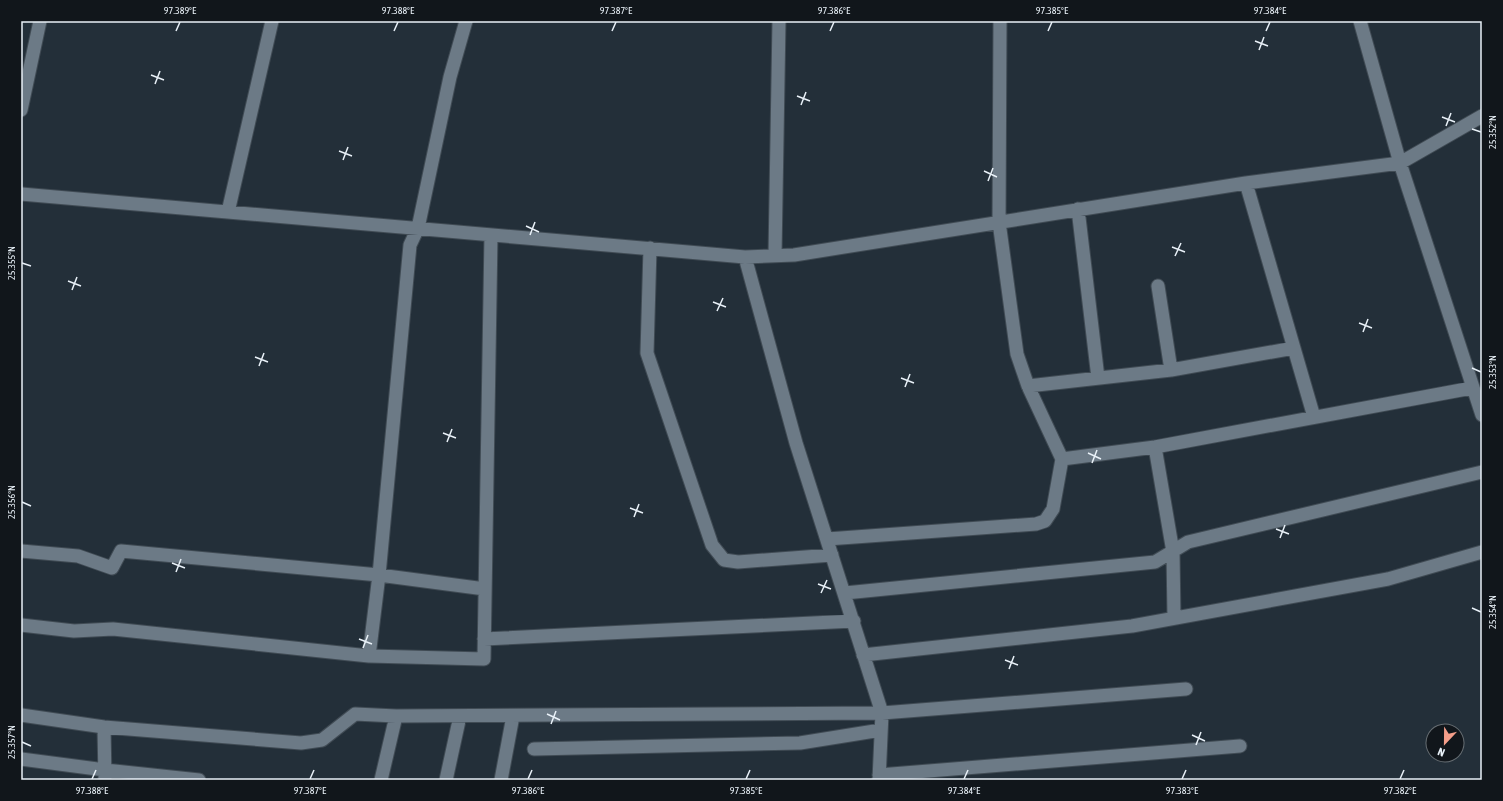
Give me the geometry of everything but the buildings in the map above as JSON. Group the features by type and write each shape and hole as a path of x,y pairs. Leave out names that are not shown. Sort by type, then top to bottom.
{"street":[{"path":"21,110 40,21"},
{"path":"228,212 272,21"},
{"path":"369,656 379,575 410,245 418,228 450,77 466,21"},
{"path":"775,255 779,21"},
{"path":"827,539 1036,524 1045,521 1052,509 1062,459 1028,386 1017,354 999,222 1000,21"},
{"path":"1360,21 1400,163 1482,415"},
{"path":"21,194 745,256 794,255 1246,183 1400,163 1482,116"},
{"path":"1246,183 1314,417"},
{"path":"1078,210 1098,378"},
{"path":"21,625 74,631 112,628 369,656 484,659 491,235"},
{"path":"650,248 647,353 712,545 724,560 738,562 832,555"},
{"path":"745,256 796,443 854,621 882,713 879,778 1240,746"},
{"path":"1158,286 1171,370"},
{"path":"1028,386 1171,370 1294,348"},
{"path":"1062,459 1155,447 1472,388"},
{"path":"1155,447 1172,552 1174,618"},
{"path":"845,593 1155,562 1188,542 1482,472"},
{"path":"21,551 78,556 112,568 122,551 379,575 485,589"},
{"path":"864,655 1132,626 1388,579 1482,552"},
{"path":"484,639 854,621"},
{"path":"21,715 104,727 301,744 322,740 355,714 396,716 513,716 882,713 1186,689"},
{"path":"381,780 396,716"},
{"path":"446,780 460,716"},
{"path":"501,780 513,716"},
{"path":"104,727 105,775"},
{"path":"534,749 800,743 881,730"},
{"path":"21,760 105,775 199,780"}]}
